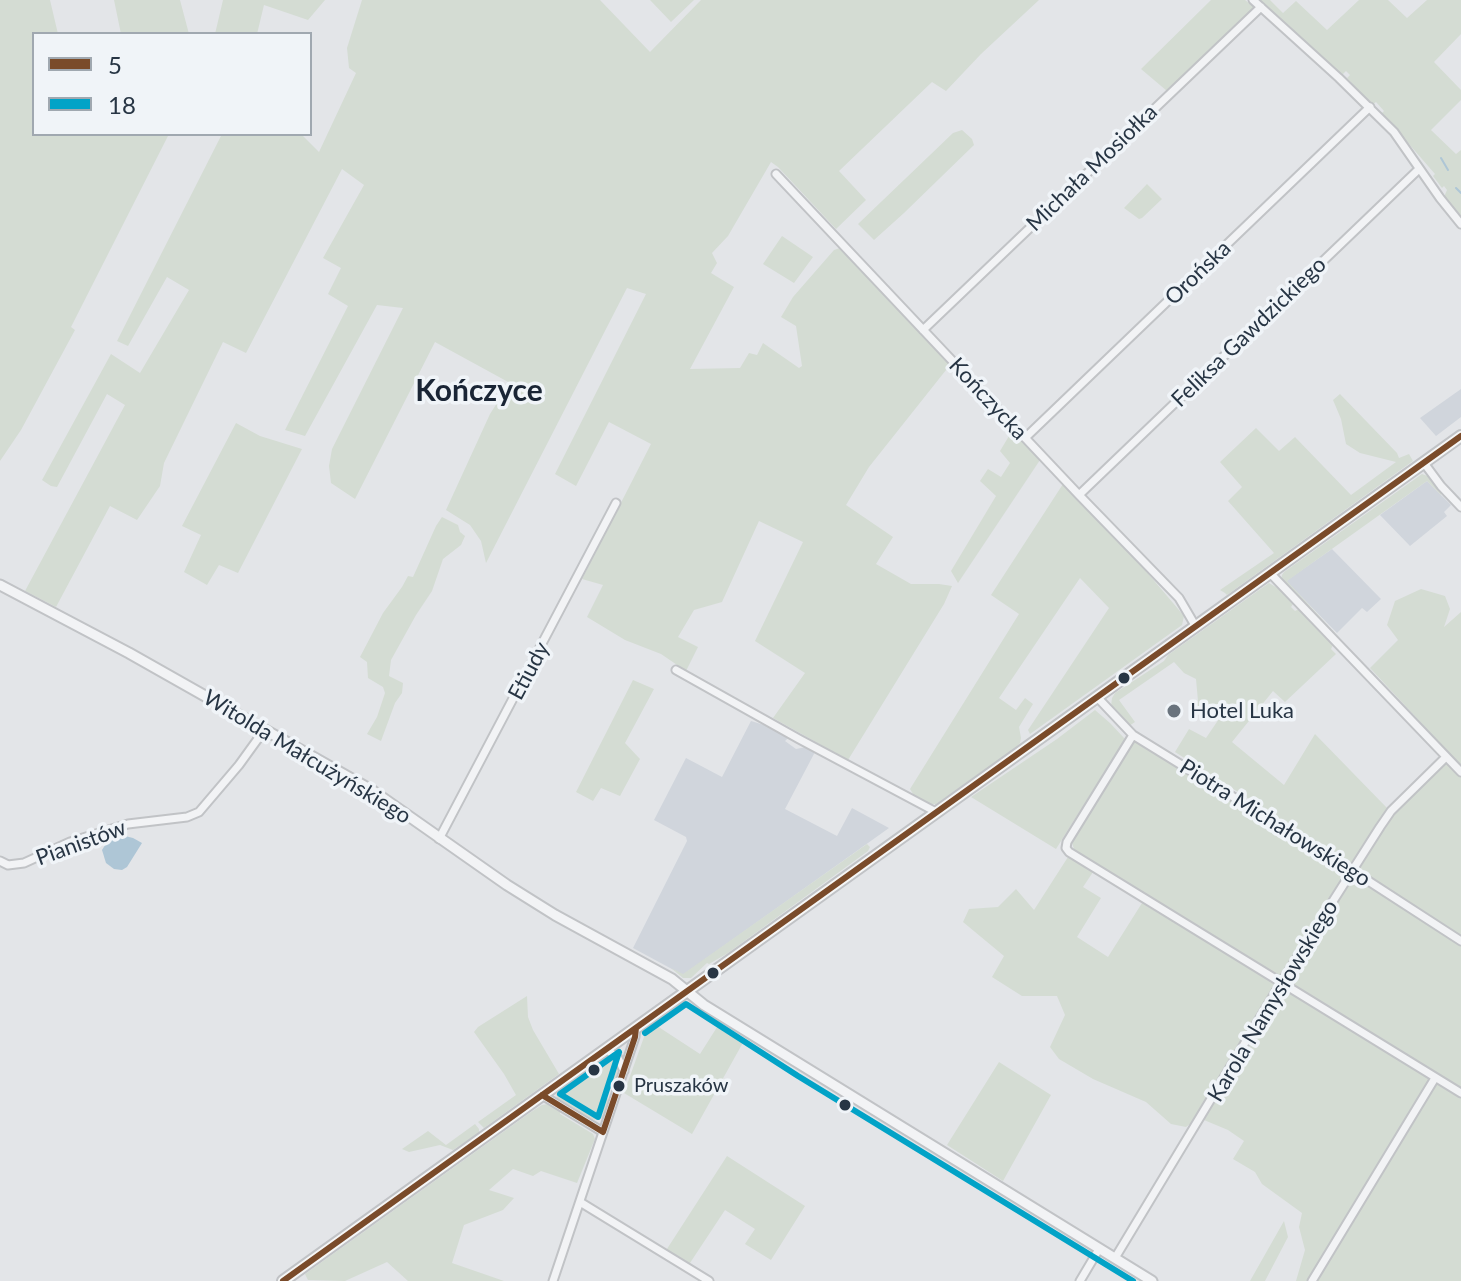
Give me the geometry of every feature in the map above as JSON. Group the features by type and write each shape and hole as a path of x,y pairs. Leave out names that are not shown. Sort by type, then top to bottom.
{"main road":[{"path":"283,1281 1461,436"}],"street":[{"path":"1253,0 1394,132 1461,224"},
{"name":"Michała Mosiołka","path":"923,330 1261,7"},
{"name":"Orońska","path":"1025,438 1370,107"},
{"name":"Feliksa Gawdzickiego","path":"1079,495 1419,169"},
{"name":"Kończycka","path":"776,174 1179,598 1196,627"},
{"path":"1424,463 1461,507"},
{"name":"Etiudy","path":"439,839 616,503"},
{"path":"1270,573 1461,772"},
{"name":"Witolda Małcużyńskiego","path":"0,585 69,620 373,791 439,839 555,915 672,979 704,1005 1152,1281"},
{"path":"676,670 936,812"},
{"name":"Piotra Michałowskiego","path":"1097,697 1133,735 1461,941"},
{"name":"Pianistów","path":"0,861 8,865 24,863 70,842 128,824 187,817 199,812 265,729"},
{"path":"1133,735 1067,842 1069,852 1461,1093"},
{"name":"Karola Namysłowskiego","path":"1115,1258 1281,983 1391,811 1446,757"},
{"path":"553,1281 636,1028"},
{"path":"606,1049 618,1058 624,1071"},
{"path":"1312,1281 1435,1078"},
{"path":"542,1095 603,1132"},
{"path":"580,1202 709,1281"},
{"path":"1080,1281 1099,1249"}],"shaded area":[{"path":"0,0 50,0 58,32 32,32 32,136 168,136 71,327 75,330 21,430 0,461"},
{"path":"114,0 180,0 188,32 121,32"},
{"path":"223,0 325,0 308,20 264,5 257,32 215,32"},
{"path":"362,0 600,0 650,52 701,0 1039,0 946,91 932,82 839,171 866,200 836,229 771,162 728,236 712,253 717,263 711,273 734,287 690,369 740,368 749,353 757,355 763,343 799,368 802,366 796,326 781,317 793,297 834,250 840,248 950,365 869,467 846,505 893,537 876,564 911,584 952,586 848,760 773,718 805,673 755,641 803,542 759,521 722,602 694,610 678,637 698,647 686,671 661,654 625,640 587,617 603,585 582,579 651,444 609,422 576,486 555,474 646,294 627,288 486,563 481,541 470,525 446,510 490,414 510,383 435,342 355,499 331,483 329,466 332,449 403,308 377,305 305,436 285,430 348,306 328,294 341,268 323,258 364,185 342,169 246,353 223,342 164,463 160,486 137,520 110,506 56,607 25,591 125,405 107,394 57,487 42,480 111,354 140,373 189,290 167,277 128,346 117,341 221,136 303,136 319,152 356,73 349,68 347,48"},
{"path":"650,0 694,0 671,22"},
{"path":"1211,0 1245,0 1254,7 1167,91 1141,69"},
{"path":"1257,0 1270,0 1283,13 1296,1 1327,30 1359,0 1388,0 1407,18 1427,0 1461,0 1461,34 1434,62 1461,90 1461,100 1431,130 1456,154 1461,150 1461,218 1444,197 1447,190 1444,186 1442,188 1433,176 1435,174 1376,102 1372,105 1347,78 1350,75 1346,71 1342,75"},
{"path":"962,130 974,145 874,240 858,224 953,133"},
{"path":"1147,184 1162,199 1139,219 1124,208"},
{"path":"782,236 813,257 794,283 763,264"},
{"path":"1461,389 1461,417 1436,436 1420,418"},
{"path":"1340,394 1399,458 1409,454 1413,461 1227,595 1220,590 1274,553 1228,501 1242,487 1220,462 1256,428 1279,451 1295,437 1351,495 1396,462 1360,453 1346,444 1333,400"},
{"path":"236,423 260,436 302,449 238,573 219,565 207,585 184,572 201,535 182,526"},
{"path":"1012,431 1040,460 958,583 951,571 996,496 980,481 988,469 1001,477 1010,463 1000,451"},
{"path":"1422,474 1430,477 1442,492 1441,495 1427,481 1287,581 1333,634 1281,582 1282,575"},
{"path":"1427,481 1451,505 1444,512 1447,516 1410,546 1380,515"},
{"path":"1063,484 1140,564 1184,616 1182,625 1030,734 1028,730 1109,608 1080,578 999,698 1016,710 1025,698 1033,704 1019,727 1020,743 936,804 927,804 915,797 910,789 1019,614 991,595"},
{"path":"442,517 458,525 465,536 461,545 443,559 432,591 391,660 389,676 403,683 402,693 395,703 381,741 367,734 385,693 383,687 368,678 367,662 360,657 383,613 408,576 413,577"},
{"path":"1332,549 1381,599 1367,612 1362,608 1337,633 1286,581"},
{"path":"1269,583 1281,590 1293,604 1291,607 1295,611 1299,609 1333,645 1331,649 1336,654 1285,702 1273,691 1232,742 1284,785 1315,734 1387,808 1353,865 1175,752 1189,729 1206,738 1223,713 1210,706 1195,707 1198,701 1196,679 1184,673 1174,662 1119,700 1135,722 1129,726 1111,706 1115,693 1164,661 1168,655"},
{"path":"1421,589 1445,596 1450,609 1444,627 1461,612 1461,1281 1316,1281 1439,1078 1289,985 1289,980 1390,816 1453,757 1370,668 1398,640 1387,625 1395,601"},
{"path":"633,680 654,689 625,743 640,759 620,796 601,788 593,801 576,792"},
{"path":"1095,710 1125,739 1056,849 971,797 1057,739"},
{"path":"751,721 788,738 785,741 796,749 806,747 815,752 785,809 837,836 852,808 889,828 683,975 633,948 687,841 686,837 654,820 686,758 722,777"},
{"path":"1134,737 1348,873 1281,978 1075,852 1072,843"},
{"path":"867,844 870,847 868,851 728,953 707,963 691,978 683,978 671,968 683,974"},
{"path":"1068,857 1093,872 1083,887 1101,898 1077,937 1108,957 1142,903 1278,985 1198,1118 1186,1127 1171,1124 1146,1102 1093,1079 1059,1059 1050,1047 1065,1015 1057,996 1022,996 992,977 1004,956 963,922 969,909 998,907 1016,889 1034,910"},
{"path":"1282,988 1431,1078 1307,1281 1296,1281 1305,1250 1299,1227 1302,1213 1262,1184 1255,1172 1233,1159 1244,1141 1204,1120"},
{"path":"527,996 528,1017 533,1030 559,1074 484,1128 478,1122 516,1095 474,1032"},
{"path":"654,1024 700,1054 719,1024 745,1039 692,1134 624,1093 644,1037"},
{"path":"609,1055 614,1057 619,1067 612,1089 606,1088 604,1097 609,1099 604,1116 599,1120 592,1119 557,1098 556,1093"},
{"path":"999,1062 1051,1095 1003,1181 947,1145"},
{"path":"548,1104 593,1134 595,1139 577,1183 541,1171 533,1176 513,1169 489,1190 514,1198 503,1210 464,1225 452,1263 504,1281 408,1281 387,1262 345,1281 308,1280 305,1274 531,1112"},
{"path":"475,1124 479,1133 453,1150 440,1145 409,1152 402,1149 428,1131 446,1145"},
{"path":"727,1156 805,1206 771,1260 745,1244 755,1229 725,1210 688,1266 665,1252"},
{"path":"1284,1221 1288,1237 1265,1281 1250,1281"}],"water":[{"path":"117,834 142,843 122,870 106,863 102,850 109,839"}],"waterway":[{"path":"1441,158 1448,170"},
{"path":"1456,188 1461,193"}],"transit line":[{"name":"5","path":"283,1281 1461,436"},
{"name":"18","path":"645,1033 686,1004 1133,1281"},
{"name":"5","path":"542,1095 603,1132 636,1028"},
{"name":"18","path":"619,1052 598,1117 560,1094 619,1052"}],"place":[{"name":"Hotel Luka","path":"1174,711"},
{"name":"Pruszaków","path":"619,1086"}],"district":[{"name":"Kończyce","path":"479,391"}]}
